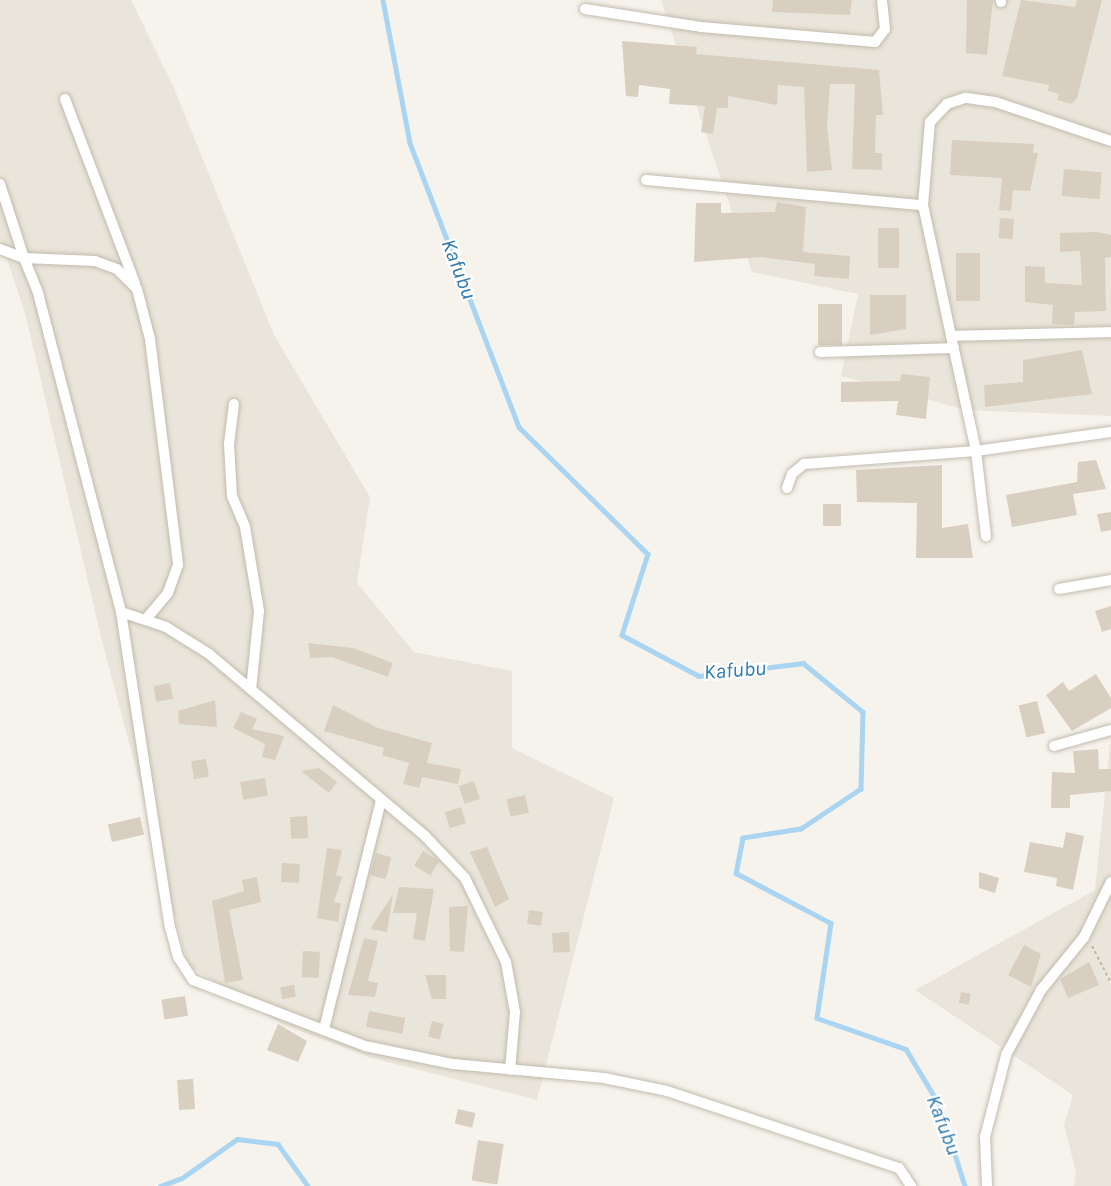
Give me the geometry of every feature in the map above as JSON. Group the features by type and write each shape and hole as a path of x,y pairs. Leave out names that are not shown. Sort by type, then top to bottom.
{"street":[{"path":"585,9 701,27 875,42 885,29 882,0"},
{"path":"986,536 976,451 923,205 930,122 947,104 965,98 995,102 1111,141"},
{"path":"65,99 137,289 150,339 178,566 168,593 146,619"},
{"path":"646,180 923,205"},
{"path":"0,184 38,293 122,612 170,927 184,969 203,986 324,1029 365,1047 510,1070 604,1078 668,1092 899,1168 911,1186"},
{"path":"0,219 6,204"},
{"path":"0,249 24,258 95,261 117,269 137,289"},
{"path":"951,336 1111,332"},
{"path":"820,352 954,348"},
{"path":"234,404 229,444 232,496 245,527 259,611 251,690"},
{"path":"787,488 792,474 804,464 976,451 1111,432"},
{"path":"1059,589 1111,580"},
{"path":"122,612 146,619 209,654 381,801 465,878 498,939 515,1012 510,1070"},
{"path":"1054,746 1111,730"},
{"path":"324,1029 381,801"},
{"path":"987,1186 985,1137 1006,1055 1041,990 1084,937 1111,882"}],"path":[{"path":"1084,937 1111,983"}],"shaded area":[{"path":"0,0 131,0 174,88 274,335 370,497 357,583 414,652 512,671 512,748 614,798 537,1100 372,1058 282,1024 188,965 102,641 25,313 0,238"},
{"path":"661,0 1111,0 1111,416 966,410 841,376 858,294 752,272"},
{"path":"1111,734 1111,1186 1074,1186 1076,1172 1064,1125 1073,1095 915,990 1095,890"}],"building":[{"path":"773,0 852,0 850,15 772,12"},
{"path":"967,0 993,0 987,55 966,53"},
{"path":"1021,0 1075,7 1077,0 1102,0 1077,98 1071,104 1057,100 1059,94 1048,91 1049,85 1002,76"},
{"path":"622,41 697,47 696,54 879,70 883,115 876,115 875,153 882,153 882,170 852,169 855,84 830,84 827,125 832,170 807,172 804,87 778,85 777,105 728,96 728,108 717,108 713,134 701,132 705,106 669,104 670,89 639,85 638,97 626,96"},
{"path":"952,140 1034,144 1033,153 1038,153 1030,191 1013,190 1011,211 999,210 1002,178 950,175"},
{"path":"1064,169 1102,172 1100,199 1062,196"},
{"path":"777,202 806,207 803,252 850,256 849,279 814,276 815,264 761,257 694,262 696,203 721,203 721,213 775,212"},
{"path":"1000,218 1014,219 1013,239 999,238"},
{"path":"878,228 899,228 899,268 878,268"},
{"path":"1097,232 1111,235 1111,257 1105,258 1106,311 1075,312 1074,325 1052,324 1053,305 1025,302 1025,266 1045,267 1045,283 1082,285 1080,251 1060,252 1060,233"},
{"path":"956,253 980,253 980,301 956,301"},
{"path":"870,295 906,295 906,329 870,335"},
{"path":"818,304 842,304 842,345 818,345"},
{"path":"1082,350 1092,394 985,407 984,385 1023,382 1023,360"},
{"path":"901,374 930,377 926,419 896,415 898,401 841,402 841,382 900,381"},
{"path":"1096,460 1106,489 1073,494 1077,515 1012,527 1006,495 1077,482 1078,462"},
{"path":"942,465 942,528 968,524 973,558 916,558 917,503 857,502 856,470"},
{"path":"823,504 841,504 841,526 823,526"},
{"path":"1111,512 1111,530 1101,532 1097,514"},
{"path":"1111,606 1111,629 1102,632 1095,611"},
{"path":"308,643 353,648 393,663 388,677 332,657 310,658"},
{"path":"1096,674 1111,698 1111,708 1072,731 1046,695 1063,682 1069,691"},
{"path":"170,683 173,699 156,702 153,686"},
{"path":"215,700 217,727 179,724 178,711"},
{"path":"1037,701 1045,733 1027,738 1019,706"},
{"path":"333,705 378,728 432,743 427,763 461,769 458,784 422,777 419,788 403,784 409,763 382,755 384,748 324,731"},
{"path":"241,712 257,719 252,729 284,736 275,760 262,757 265,744 233,728"},
{"path":"1098,749 1099,769 1111,769 1111,791 1070,795 1070,808 1051,808 1052,772 1075,773 1073,751"},
{"path":"206,759 209,777 194,779 191,761"},
{"path":"319,768 337,782 329,793 301,771"},
{"path":"265,778 268,796 243,800 240,782"},
{"path":"474,781 480,799 465,804 459,786"},
{"path":"525,795 529,813 511,817 506,799"},
{"path":"461,807 466,823 450,828 445,812"},
{"path":"307,816 308,838 291,839 290,817"},
{"path":"140,817 144,835 112,842 108,824"},
{"path":"1066,832 1084,836 1073,890 1056,886 1057,878 1024,872 1030,842 1063,848"},
{"path":"487,847 509,899 495,907 470,852"},
{"path":"327,848 342,850 336,875 342,877 334,902 341,903 338,922 317,918"},
{"path":"423,851 439,861 430,875 414,865"},
{"path":"376,853 391,857 386,879 370,875"},
{"path":"282,863 300,864 299,883 281,882"},
{"path":"979,872 999,878 995,893 979,888"},
{"path":"257,877 261,902 229,910 243,980 225,983 212,901 244,891 242,880"},
{"path":"399,887 434,889 425,941 413,939 417,913 393,913"},
{"path":"393,894 387,932 370,929"},
{"path":"468,906 464,952 450,951 449,907"},
{"path":"529,910 543,912 541,926 527,924"},
{"path":"569,932 570,952 553,953 552,933"},
{"path":"364,938 378,941 368,981 378,983 375,997 348,995"},
{"path":"1024,945 1041,954 1031,987 1008,975"},
{"path":"303,951 320,952 319,978 302,977"},
{"path":"1089,962 1099,985 1068,998 1060,979"},
{"path":"425,975 446,975 446,999 432,999"},
{"path":"294,985 296,997 282,999 280,987"},
{"path":"961,992 971,994 969,1005 959,1003"},
{"path":"185,996 188,1016 164,1020 161,1000"},
{"path":"369,1011 405,1018 402,1034 366,1027"},
{"path":"432,1021 444,1024 440,1039 428,1037"},
{"path":"278,1024 307,1041 298,1062 267,1050"},
{"path":"193,1079 195,1109 179,1110 177,1080"},
{"path":"458,1109 476,1113 472,1128 455,1124"},
{"path":"478,1140 504,1144 497,1185 472,1180"}],"waterway":[{"name":"Kafubu","path":"383,0 410,143 519,427 648,554 622,635 699,676 803,663 863,712 861,789 801,829 743,838 736,873 831,923 817,1018 906,1049 939,1104 965,1186"},
{"path":"160,1186 182,1178 237,1139 278,1144 308,1186"}]}
